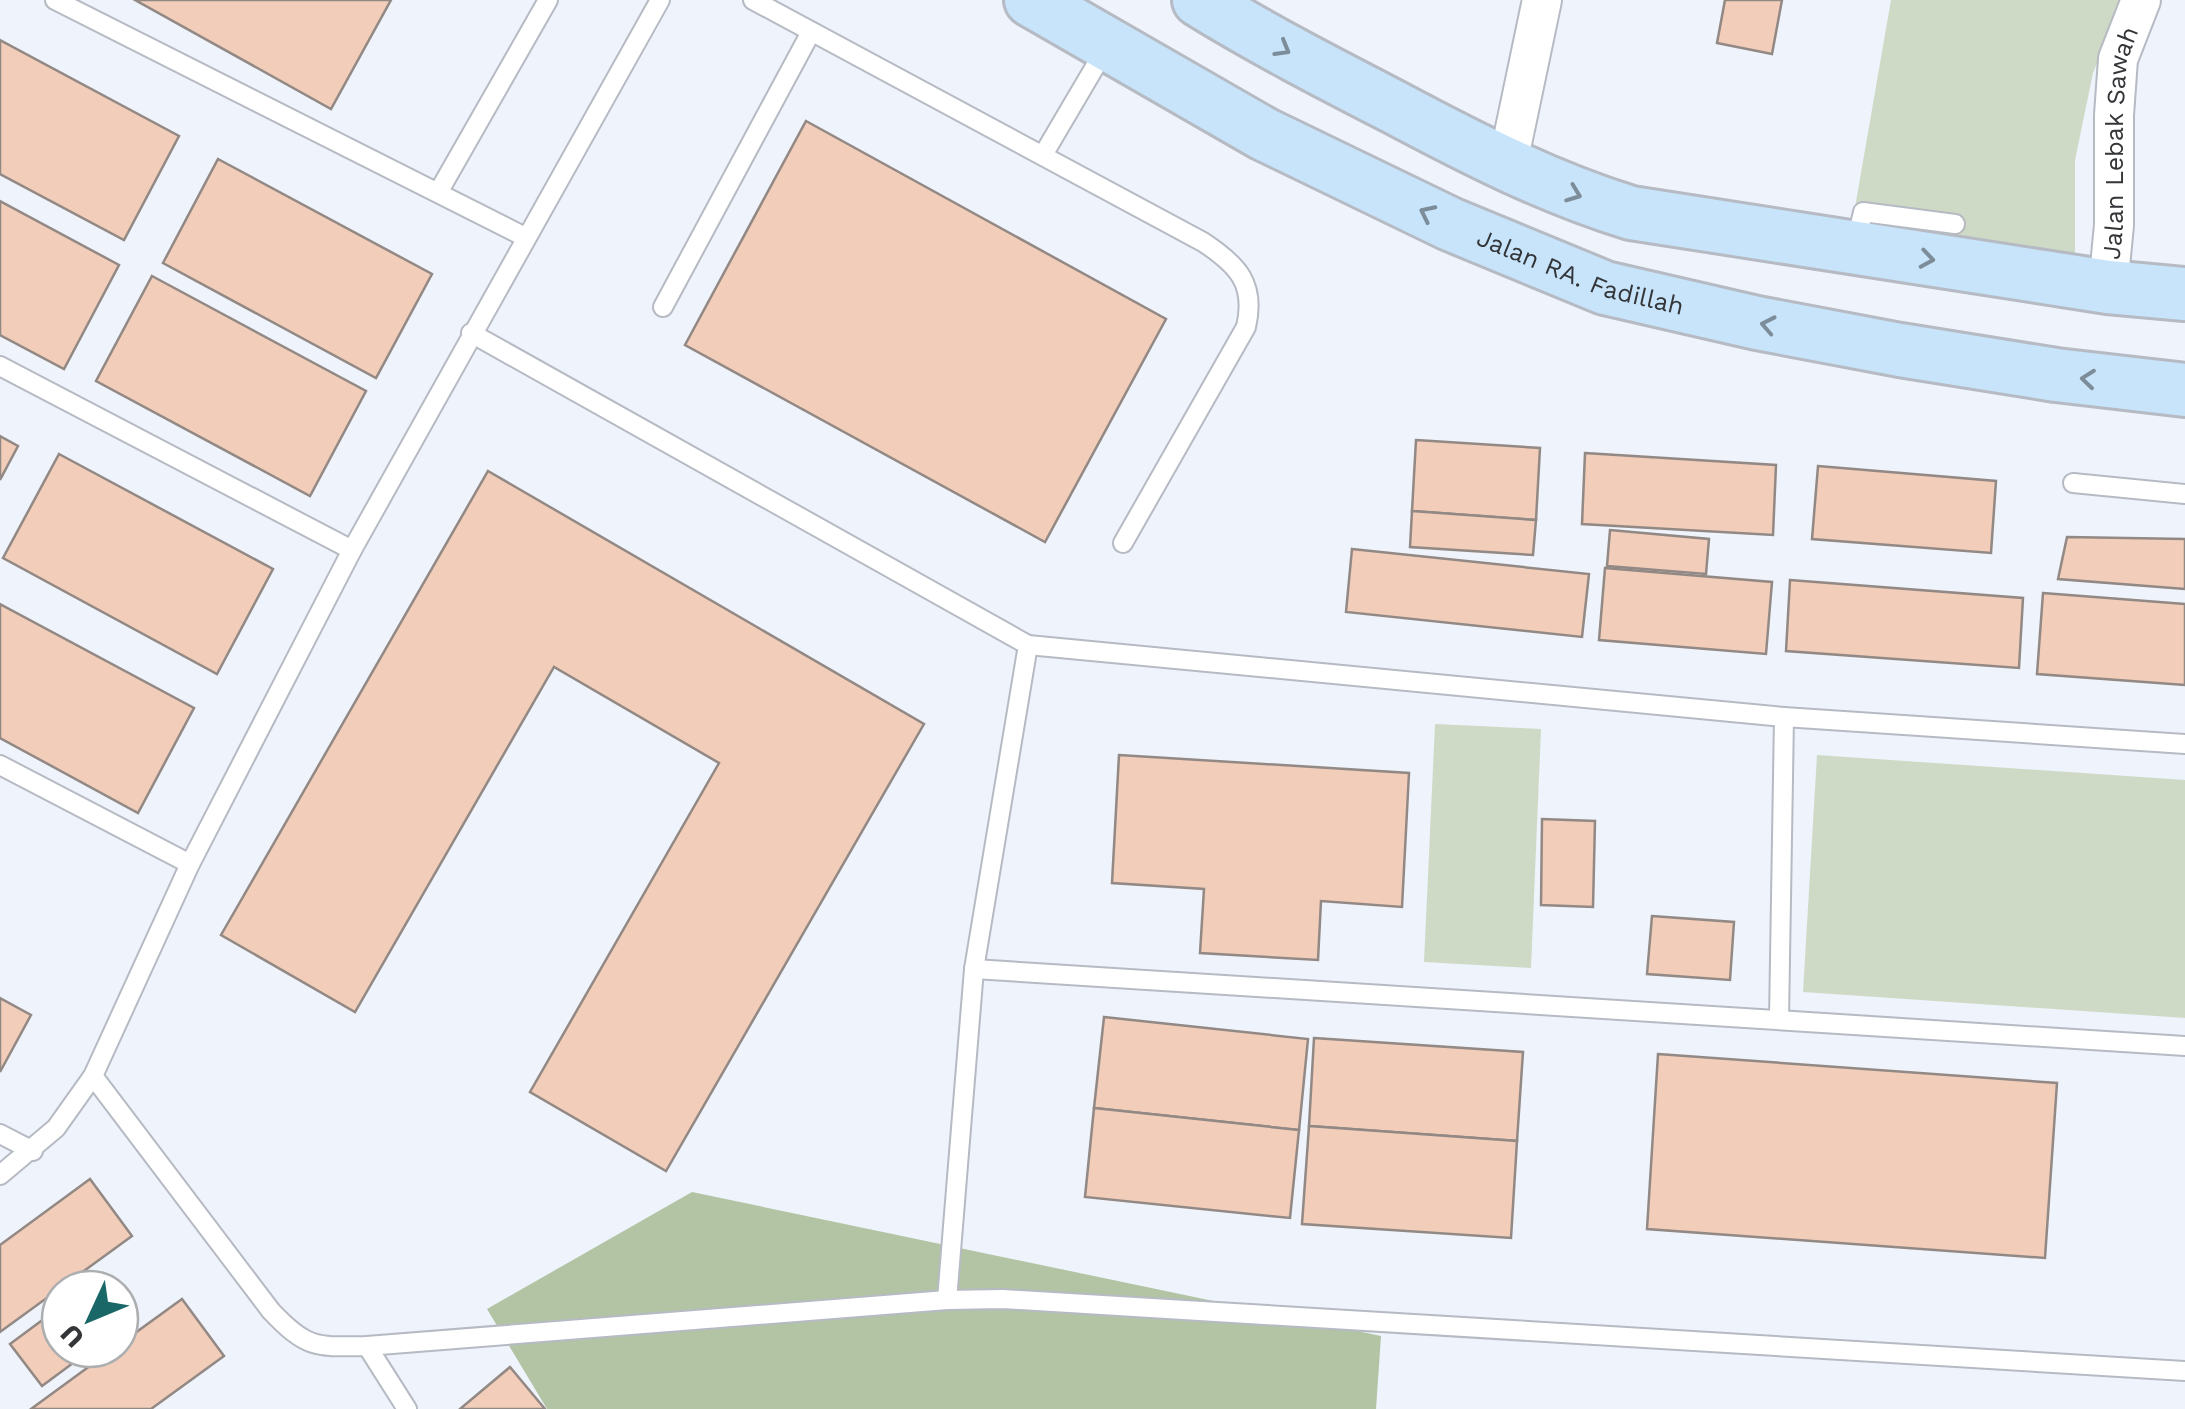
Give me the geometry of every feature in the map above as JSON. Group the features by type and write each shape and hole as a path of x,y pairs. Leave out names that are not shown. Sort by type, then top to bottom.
{"main road":[{"name":"Jalan RA. Fadillah","path":"1031,0 1264,134 1450,224 1604,288 1900,350 2056,376 2185,390"},
{"path":"1199,0 1299,58 1507,166 1576,196 1631,213 2108,287 2185,294"}],"street":[{"path":"1507,166 1542,0"},
{"name":"Jalan Lebak Sawah","path":"2108,287 2114,225 2118,59 2141,0"}],"lane":[{"path":"55,0 525,236"},
{"path":"439,191 548,0"},
{"path":"0,1175 33,1150 68,1114 93,1076 190,864 352,550 470,333 660,0"},
{"path":"752,0 1213,249 1238,272 1250,296 1246,327 1123,544"},
{"path":"663,307 811,32"},
{"path":"1043,155 1108,46"},
{"path":"1856,248 1863,212 1955,224"},
{"path":"470,333 1028,645 1784,717 2185,744"},
{"path":"0,366 352,550"},
{"path":"2073,483 2185,494"},
{"path":"946,1300 974,969 1028,645"},
{"path":"1779,1020 1784,717"},
{"path":"0,765 190,864"},
{"path":"974,969 2185,1046"},
{"path":"93,1076 271,1311 292,1332 314,1345 366,1346 946,1300 1059,1300 2185,1372"},
{"path":"0,1134 33,1150"},
{"path":"366,1346 406,1409"}],"green space":[{"path":"1891,0 2124,0 2093,73 2075,160 2075,255 1853,219"},
{"path":"1435,724 1541,729 1531,968 1424,962"},
{"path":"1817,755 2185,780 2185,1018 1803,992"},
{"path":"692,1192 1381,1336 1376,1409 547,1409 487,1309"}],"building":[{"path":"135,0 391,0 331,109"},
{"path":"1725,0 1782,0 1772,54 1717,43"},
{"path":"0,40 179,136 124,240 0,174"},
{"path":"806,121 1166,319 1045,542 685,345"},
{"path":"218,159 432,274 376,378 163,263"},
{"path":"0,201 119,265 64,369 0,335"},
{"path":"152,276 366,391 310,496 96,381"},
{"path":"0,436 18,446 0,480"},
{"path":"1416,440 1540,448 1536,520 1412,511"},
{"path":"1585,453 1776,465 1773,535 1582,524"},
{"path":"59,454 273,569 217,674 3,558"},
{"path":"1818,466 1996,481 1991,553 1812,539"},
{"path":"488,471 924,724 666,1171 530,1092 719,763 554,667 355,1012 221,935"},
{"path":"1412,511 1536,520 1533,555 1410,547"},
{"path":"1610,530 1709,539 1706,574 1607,566"},
{"path":"2067,537 2185,539 2185,589 2058,579"},
{"path":"1352,549 1589,574 1582,637 1346,612"},
{"path":"1605,568 1772,582 1766,654 1599,640"},
{"path":"1790,580 2023,598 2019,668 1786,651"},
{"path":"2043,593 2185,604 2185,685 2037,674"},
{"path":"0,604 194,708 138,813 0,738"},
{"path":"1119,755 1409,773 1402,907 1321,901 1318,960 1200,953 1204,889 1112,883"},
{"path":"1542,819 1595,821 1593,907 1541,905"},
{"path":"1652,916 1734,922 1730,980 1647,974"},
{"path":"0,998 31,1015 0,1072"},
{"path":"1104,1017 1308,1039 1299,1130 1094,1108"},
{"path":"1314,1038 1523,1052 1517,1141 1309,1126"},
{"path":"1658,1054 2057,1083 2045,1258 1647,1229"},
{"path":"1094,1108 1299,1130 1290,1218 1085,1197"},
{"path":"1309,1126 1517,1141 1511,1238 1302,1224"},
{"path":"90,1179 132,1236 87,1269 40,1269 40,1303 0,1332 0,1245"},
{"path":"182,1299 224,1356 151,1409 31,1409 86,1369 140,1369 140,1329"},
{"path":"40,1322 40,1369 65,1369 42,1386 10,1344"},
{"path":"510,1367 545,1409 460,1409"}]}
